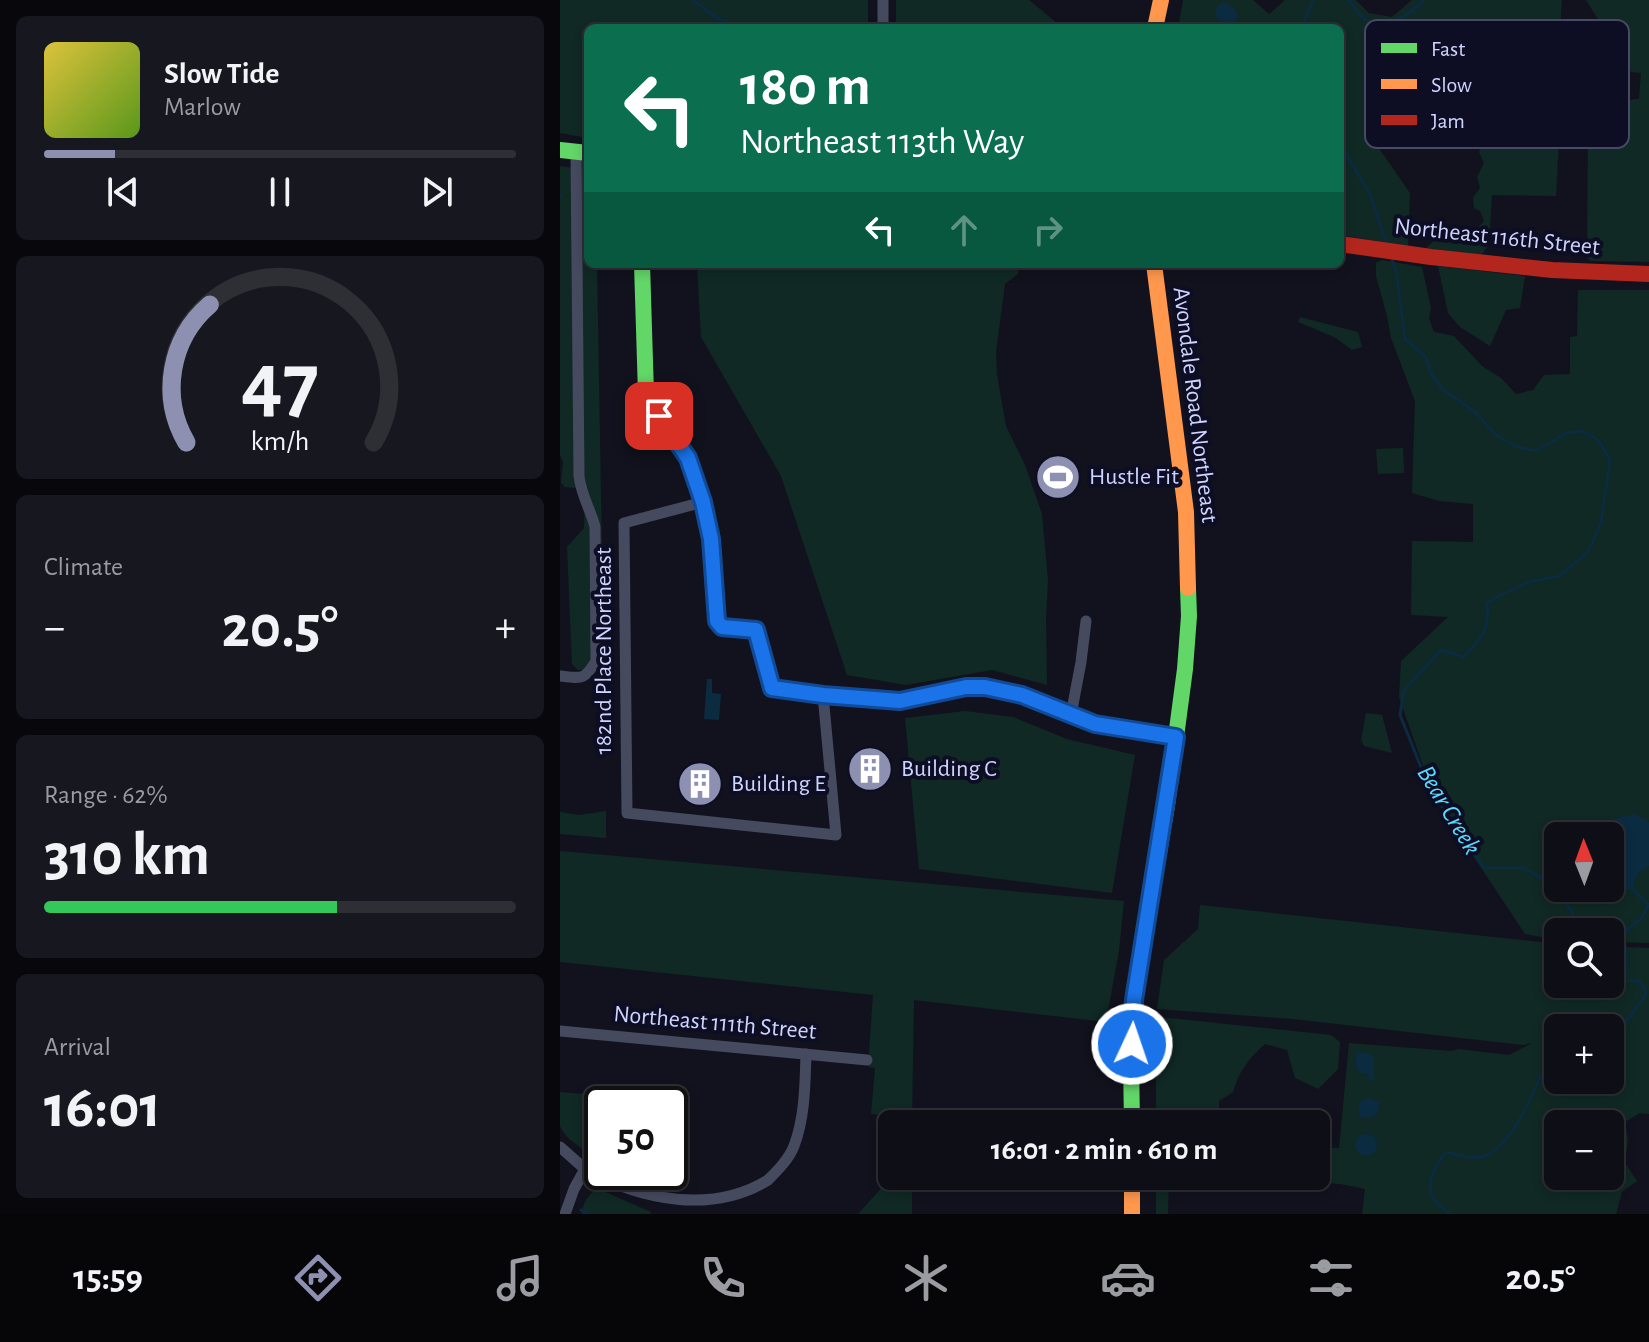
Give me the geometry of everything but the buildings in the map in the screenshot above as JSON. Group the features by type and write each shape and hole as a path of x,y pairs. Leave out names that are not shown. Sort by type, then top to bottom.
{"street":[{"path":"883,0 883,24"},
{"path":"1156,24 1161,0"},
{"path":"560,676 583,678 596,661 595,527 580,490 579,476 575,152"},
{"name":"Northeast 116th Street","path":"1344,245 1552,270 1649,274"},
{"path":"642,268 646,394 688,458 703,502 711,539 717,621 722,627 756,630 772,688 900,701 966,687 985,687 1022,695 1095,724 1176,737"},
{"name":"Avondale Road Northeast","path":"1132,1110 1134,1000 1176,737 1189,616 1186,512 1155,268"},
{"name":"182nd Place Northeast","path":"703,502 624,523 627,813 836,835 823,695"},
{"path":"1071,715 1086,621"},
{"name":"Northeast 111th Street","path":"560,1031 867,1060"},
{"path":"629,1190 686,1206 714,1207 748,1195 777,1171 793,1149 799,1127 806,1054"},
{"path":"560,1147 584,1168"},
{"path":"565,1214 584,1171"},
{"path":"1132,1190 1132,1214"}],"green space":[{"path":"560,0 868,0 868,24 584,24 584,137 560,133"},
{"path":"896,0 1029,0 1058,24 896,24"},
{"path":"1183,0 1253,0 1269,14 1285,0 1356,0 1369,13 1392,17 1412,0 1562,0 1561,20 1365,20 1365,148 1379,148 1410,193 1408,246 1344,236 1344,24 1179,24"},
{"path":"1586,0 1649,0 1649,262 1590,261 1587,257 1588,148 1629,148 1629,100 1639,99 1641,73 1629,69 1629,20 1598,20"},
{"path":"1480,148 1559,148 1556,196 1492,195 1489,245 1481,255 1426,248 1435,240 1474,232 1484,221 1480,211 1474,208 1473,197 1480,188 1477,177 1484,163"},
{"path":"560,166 584,169 584,268 597,268 604,669 578,670 572,664 567,547 584,528 585,489 565,487 561,483 563,462 560,455"},
{"path":"1382,260 1422,267 1434,332 1454,336 1482,366 1501,378 1516,394 1533,390 1544,375 1570,374 1570,337 1577,336 1578,290 1649,290 1649,943 1624,942 1624,918 1544,918 1544,937 1525,934 1434,797 1399,697 1401,661 1448,617 1411,615 1412,541 1473,542 1473,504 1439,501 1412,493 1415,401 1391,338 1376,276 1376,263"},
{"path":"1438,266 1525,276 1520,308 1506,310 1490,346 1460,327 1448,313"},
{"path":"697,268 1019,268 1018,274 1005,284 996,352 997,375 1006,426 1025,465 1042,514 1048,580 1047,685 992,670 906,685 847,675 781,476 701,337"},
{"path":"1300,317 1358,332 1362,347 1352,350 1336,338 1298,322"},
{"path":"1403,448 1404,473 1378,474 1376,449"},
{"path":"965,711 1013,717 1067,739 1135,755 1112,893 919,869 905,718"},
{"path":"1366,713 1382,715 1392,753 1364,746 1361,740"},
{"path":"606,811 606,838 560,834 560,812 579,815"},
{"path":"560,851 1124,901 1119,951 1106,1022 914,1000 912,1110 878,1110 878,1115 871,1114 875,1068 868,1067 873,995 560,962"},
{"path":"1200,905 1544,942 1544,998 1624,998 1624,947 1649,948 1649,1114 1640,1113 1625,1122 1628,1140 1625,1163 1637,1181 1622,1192 1616,1214 1362,1214 1365,1189 1330,1184 1330,1148 1339,1148 1349,1043 1509,1055 1532,1043 1523,1045 1293,1019 1157,1009 1164,960 1198,929"},
{"path":"1159,1017 1331,1035 1340,1042 1338,1069 1318,1089 1295,1078 1287,1050 1265,1044 1245,1065 1233,1092 1219,1101 1219,1110 1156,1110"},
{"path":"560,1092 584,1094 584,1150 560,1126"},
{"path":"600,1190 651,1212 581,1214 591,1193"},
{"path":"880,1190 912,1190 912,1214 858,1214"},
{"path":"1156,1190 1169,1190 1168,1214 1156,1214"}],"water":[{"path":"1224,2 1235,9 1238,17 1231,23 1221,23 1216,14 1218,6"},
{"path":"707,679 712,679 712,693 721,694 719,720 704,719"},
{"path":"1634,814 1649,823 1649,866 1637,875 1633,890 1624,887 1624,822 1610,820"},
{"path":"1359,1052 1374,1057 1375,1080 1370,1081 1368,1074 1361,1073 1356,1066 1356,1054"},
{"path":"1369,1098 1379,1102 1378,1110 1372,1117 1360,1117 1358,1109 1361,1101"},
{"path":"1366,1134 1374,1137 1377,1145 1374,1153 1366,1156 1358,1153 1355,1145 1358,1137"}],"waterway":[{"path":"693,0 717,18 733,24"},
{"name":"Bear Creek","path":"1304,24 1313,0"},
{"name":"Bear Creek","path":"1349,0 1367,20"},
{"name":"Bear Creek","path":"1398,20 1424,0"},
{"name":"Bear Creek","path":"1344,151 1370,194 1387,245"},
{"name":"Bear Creek","path":"1391,256 1396,271 1405,339 1426,357 1430,371 1442,389 1475,412 1497,436 1518,447 1535,451 1567,433 1583,431 1599,441 1610,460 1601,523 1588,552 1559,576 1529,582 1487,603 1486,627 1475,644 1464,657 1441,650 1404,690 1400,715 1429,787 1484,868 1524,868 1546,881 1563,898 1575,918"},
{"path":"1633,890 1648,904"},
{"path":"1624,938 1628,929 1641,919 1649,904"},
{"path":"1624,938 1627,961 1624,981"},
{"name":"Bear Creek","path":"1624,980 1640,982 1646,992 1624,1024"},
{"name":"Bear Creek","path":"1450,1214 1432,1195 1432,1175 1438,1163 1446,1152 1474,1157 1495,1150 1514,1128 1544,1070"},
{"path":"581,1210 589,1214"}],"traffic: fast":[{"path":"560,150 584,153"},
{"path":"642,268 646,394 688,458 703,502 711,539 717,621 722,627 756,630 772,688 900,701 966,687 985,687 1022,695 1095,724 1176,737"},
{"path":"1132,1110 1134,1000 1167,805 1185,669 1188,588"}],"traffic: slow":[{"path":"1156,24 1161,0"},
{"path":"1155,268 1186,512 1188,588"},
{"path":"1132,1190 1132,1214"}],"traffic: jam":[{"path":"1344,245 1552,270 1649,274"}],"place":[{"name":"Hustle Fit","path":"1058,477"},
{"name":"Building C","path":"870,769"},
{"name":"Building E","path":"700,784"}],"route":[{"path":"659,416 688,458 703,502 711,539 717,621 722,627 756,630 772,688 900,701 966,687 985,687 1022,695 1095,724 1176,737 1134,1000 1132,1044"}]}
